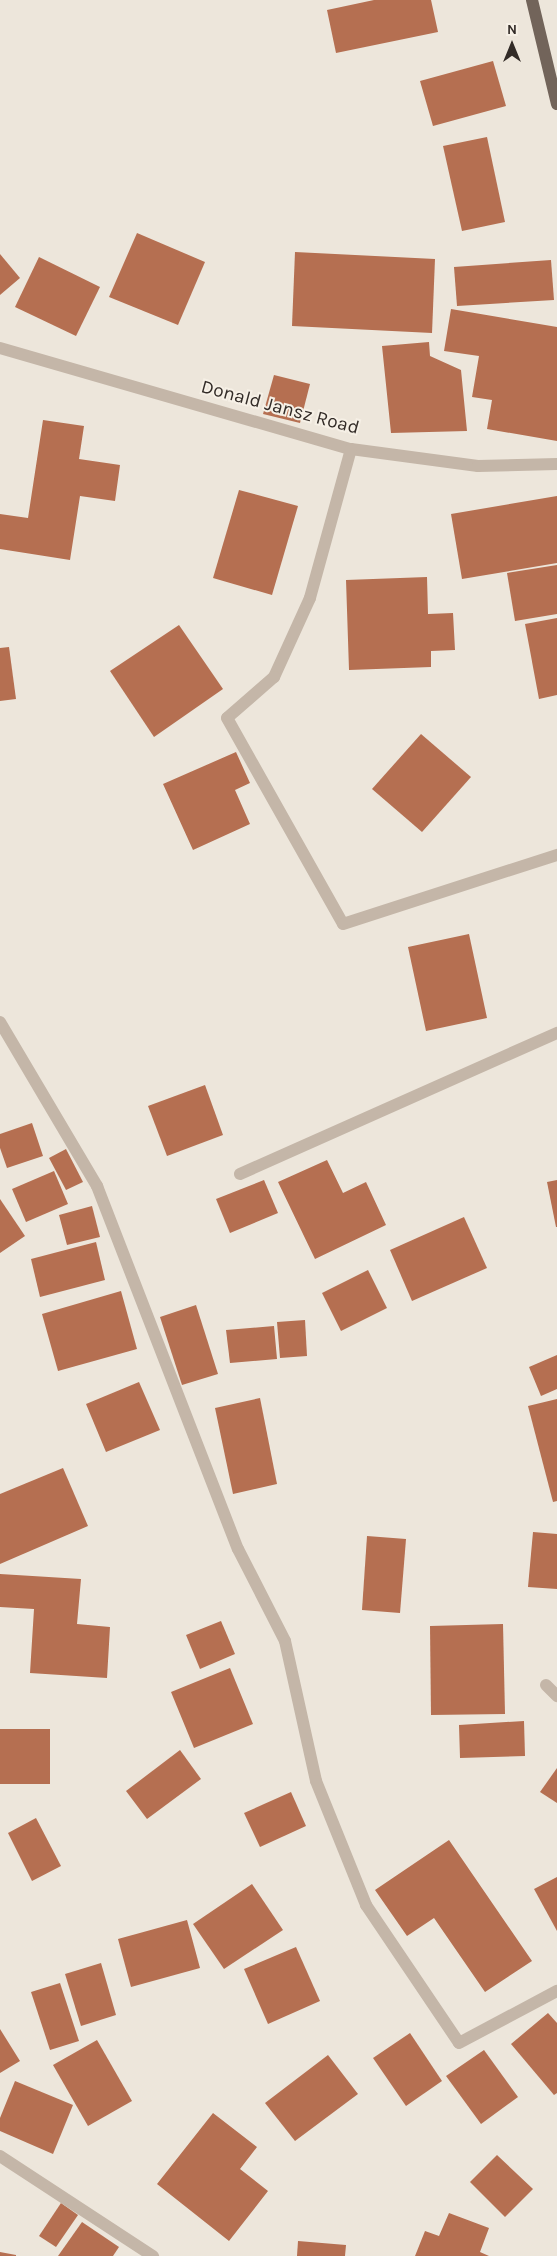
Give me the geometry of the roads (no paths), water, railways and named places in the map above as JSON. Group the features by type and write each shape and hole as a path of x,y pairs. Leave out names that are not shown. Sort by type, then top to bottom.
{"main road":[{"path":"532,0 557,104"}],"street":[{"name":"Donald Jansz Road","path":"0,348 351,449 478,466 557,464"},
{"path":"351,449 310,598 274,677 227,718 342,924 557,855"},
{"path":"0,1022 97,1186 238,1549 285,1641 316,1781 366,1905 459,2043 557,1991"},
{"path":"240,1174 557,1033"},
{"path":"546,1685 557,1696"},
{"path":"0,2156 153,2256"}]}
